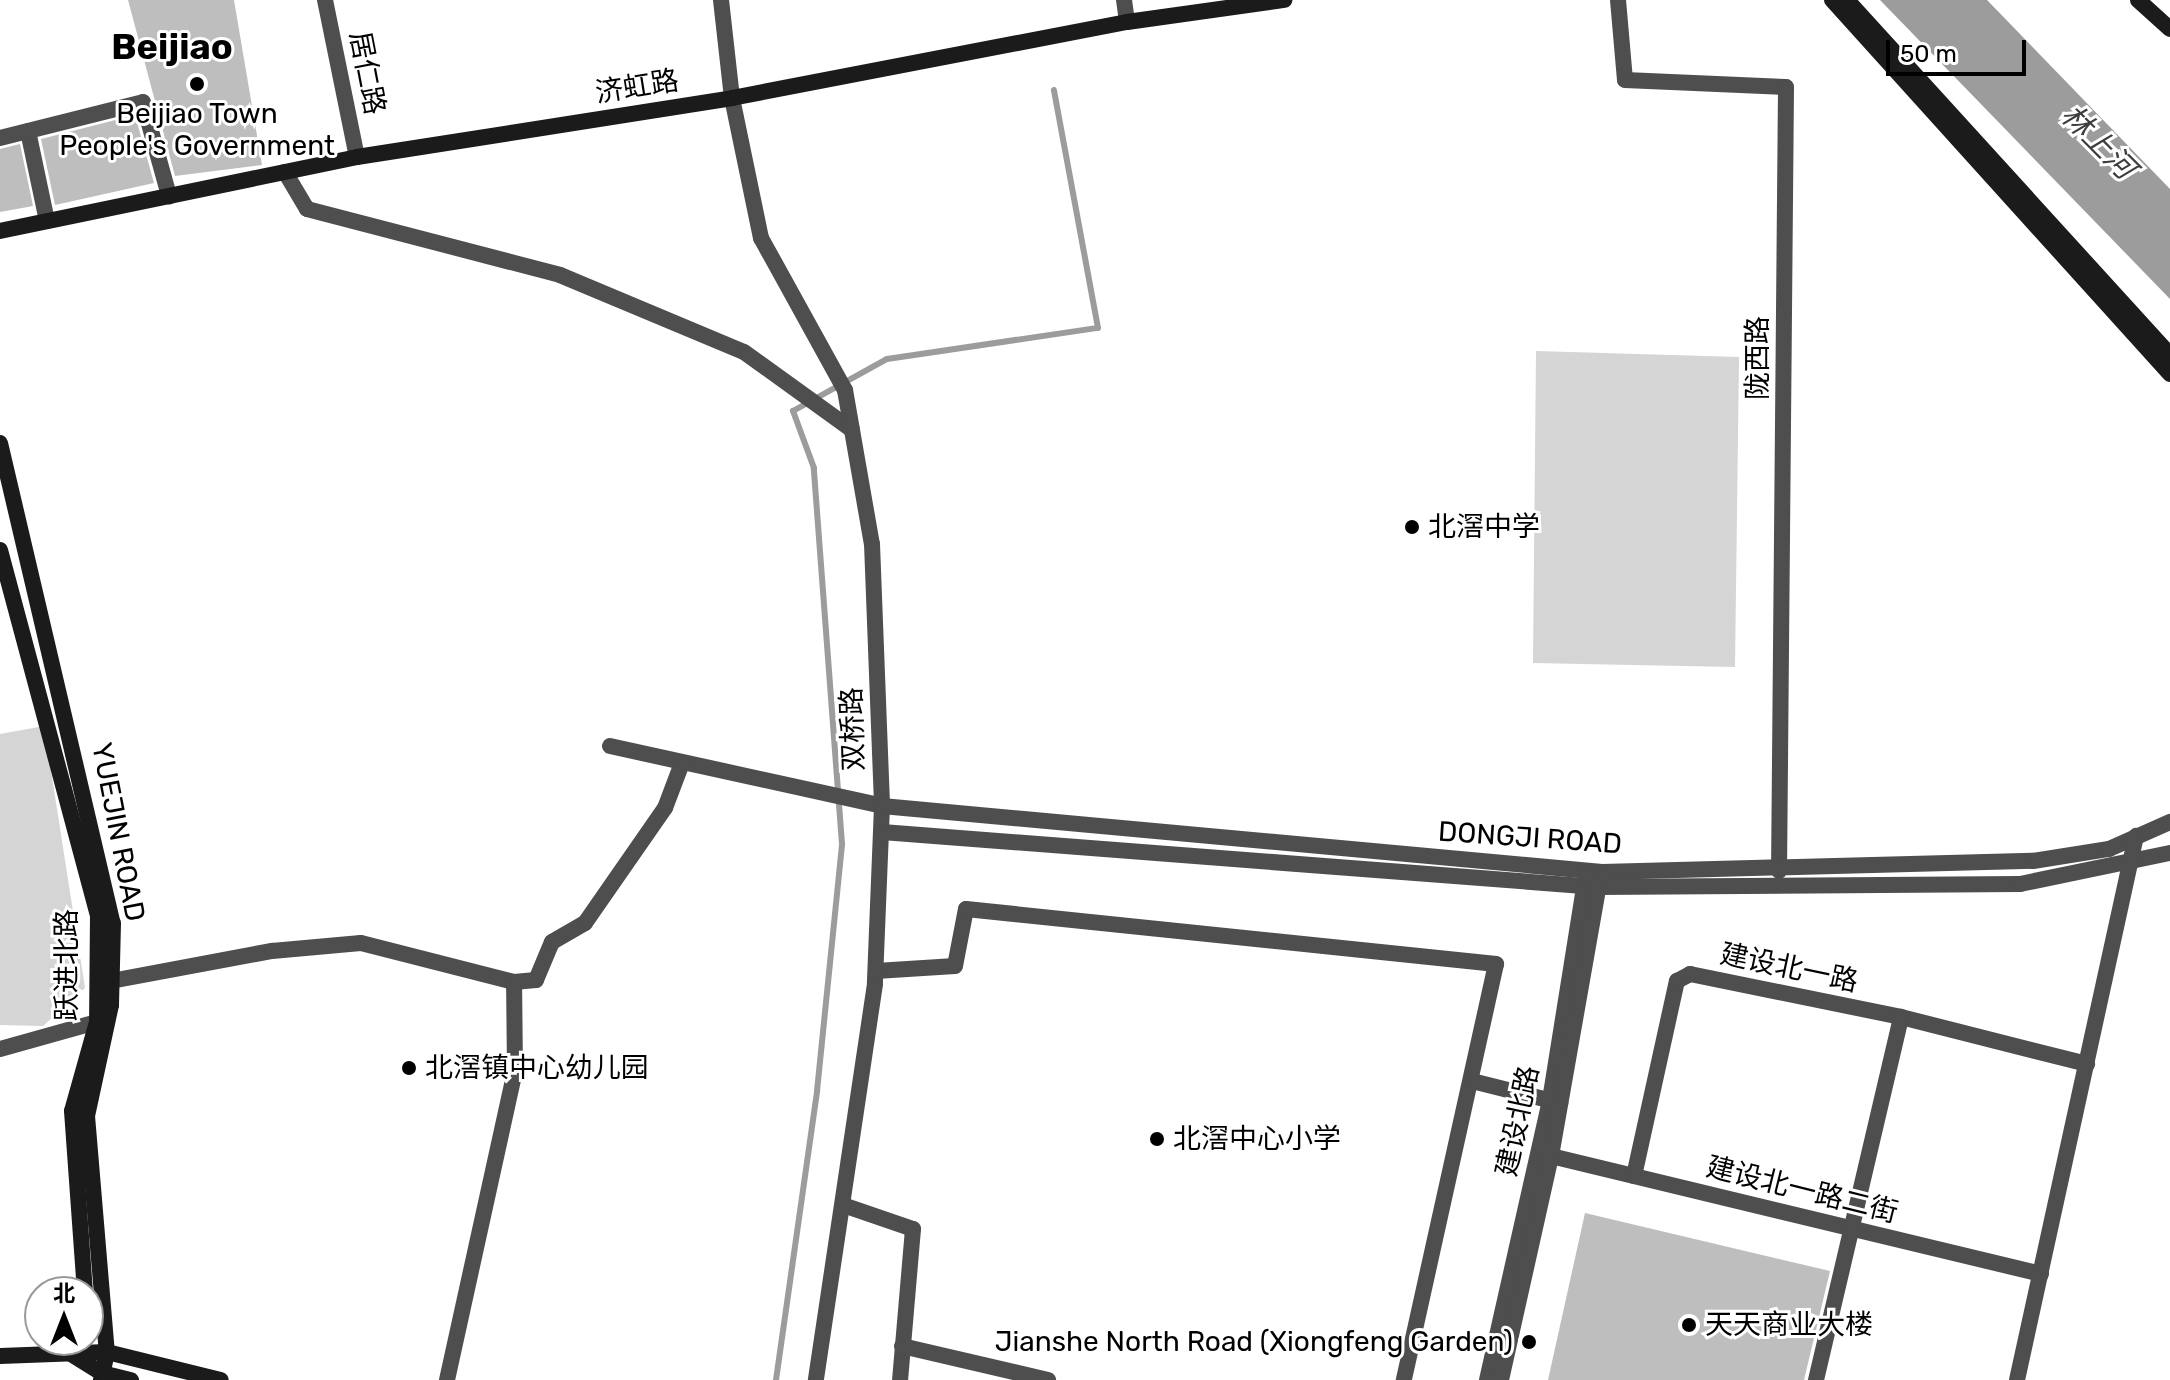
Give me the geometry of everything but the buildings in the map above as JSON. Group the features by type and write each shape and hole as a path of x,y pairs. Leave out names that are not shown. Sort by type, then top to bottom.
{"main road":[{"name":"济虹路","path":"0,231 357,157 732,98 1127,22 1284,0"},
{"path":"1832,0 2170,374"},
{"path":"1847,0 2170,355"},
{"path":"2138,0 2170,29"},
{"name":"YUEJIN ROAD","path":"0,443 84,780 113,923 111,981 87,1116 107,1352 102,1376"},
{"name":"跃进北路","path":"0,550 98,915 97,1022 72,1111 84,1276"},
{"path":"104,1351 221,1380"},
{"path":"0,1356 24,1355"},
{"path":"74,1356 102,1376 131,1380"}],"street":[{"name":"居仁路","path":"325,0 357,157"},
{"name":"双桥路","path":"721,0 732,98 761,238 845,390 872,544 882,806 876,971 816,1380"},
{"path":"1124,0 1127,22"},
{"name":"陇西路","path":"1618,0 1625,80 1786,87 1779,871"},
{"path":"0,138 143,102 169,196"},
{"path":"28,131 47,221"},
{"path":"285,172 307,209 560,275 744,352 852,430"},
{"name":"DONGJI ROAD","path":"610,746 882,806 1592,879 2033,861 2109,849 2170,822"},
{"path":"111,981 272,951 361,943 514,982 536,980 552,942 585,923 665,808 682,763"},
{"name":"DONGJI ROAD","path":"882,832 1592,879 2020,884 2129,865 2170,853"},
{"path":"2017,1380 2136,836"},
{"path":"1501,1380 1551,1156 1556,1102 1592,879"},
{"path":"876,971 955,966 966,909 1496,964 1404,1380"},
{"name":"建设北一路","path":"1634,1176 1677,981 1690,974 1901,1017 2087,1064"},
{"path":"447,1380 515,1072 514,982"},
{"path":"1816,1380 1901,1017"},
{"path":"0,1049 97,1022"},
{"path":"1472,1081 1556,1102"},
{"name":"建设北路","path":"1487,1380 1556,1102"},
{"name":"建设北一路二街","path":"1551,1156 2041,1274"},
{"path":"843,1205 913,1229 900,1380"},
{"path":"902,1346 1048,1380"}],"shaded area":[{"path":"1536,351 1739,357 1735,667 1533,663"},
{"path":"44,726 85,988 43,1026 0,1025 0,734"}],"water":[{"name":"林上河","path":"1880,0 1987,0 2170,189 2170,299"}],"waterway":[{"path":"776,1380 817,1091 842,844 814,468 793,411 887,359 1098,328 1054,90"}],"place":[{"name":"Beijiao Town People's Government","path":"197,84"},
{"name":"北滘中学","path":"1412,527"},
{"name":"北滘镇中心幼儿园","path":"409,1068"},
{"name":"北滘中心小学","path":"1157,1139"},
{"name":"天天商业大楼","path":"1689,1325"},
{"name":"Jianshe North Road (Xiongfeng Garden)","path":"1529,1342"}],"district":[{"name":"Beijiao","path":"172,47"}]}
